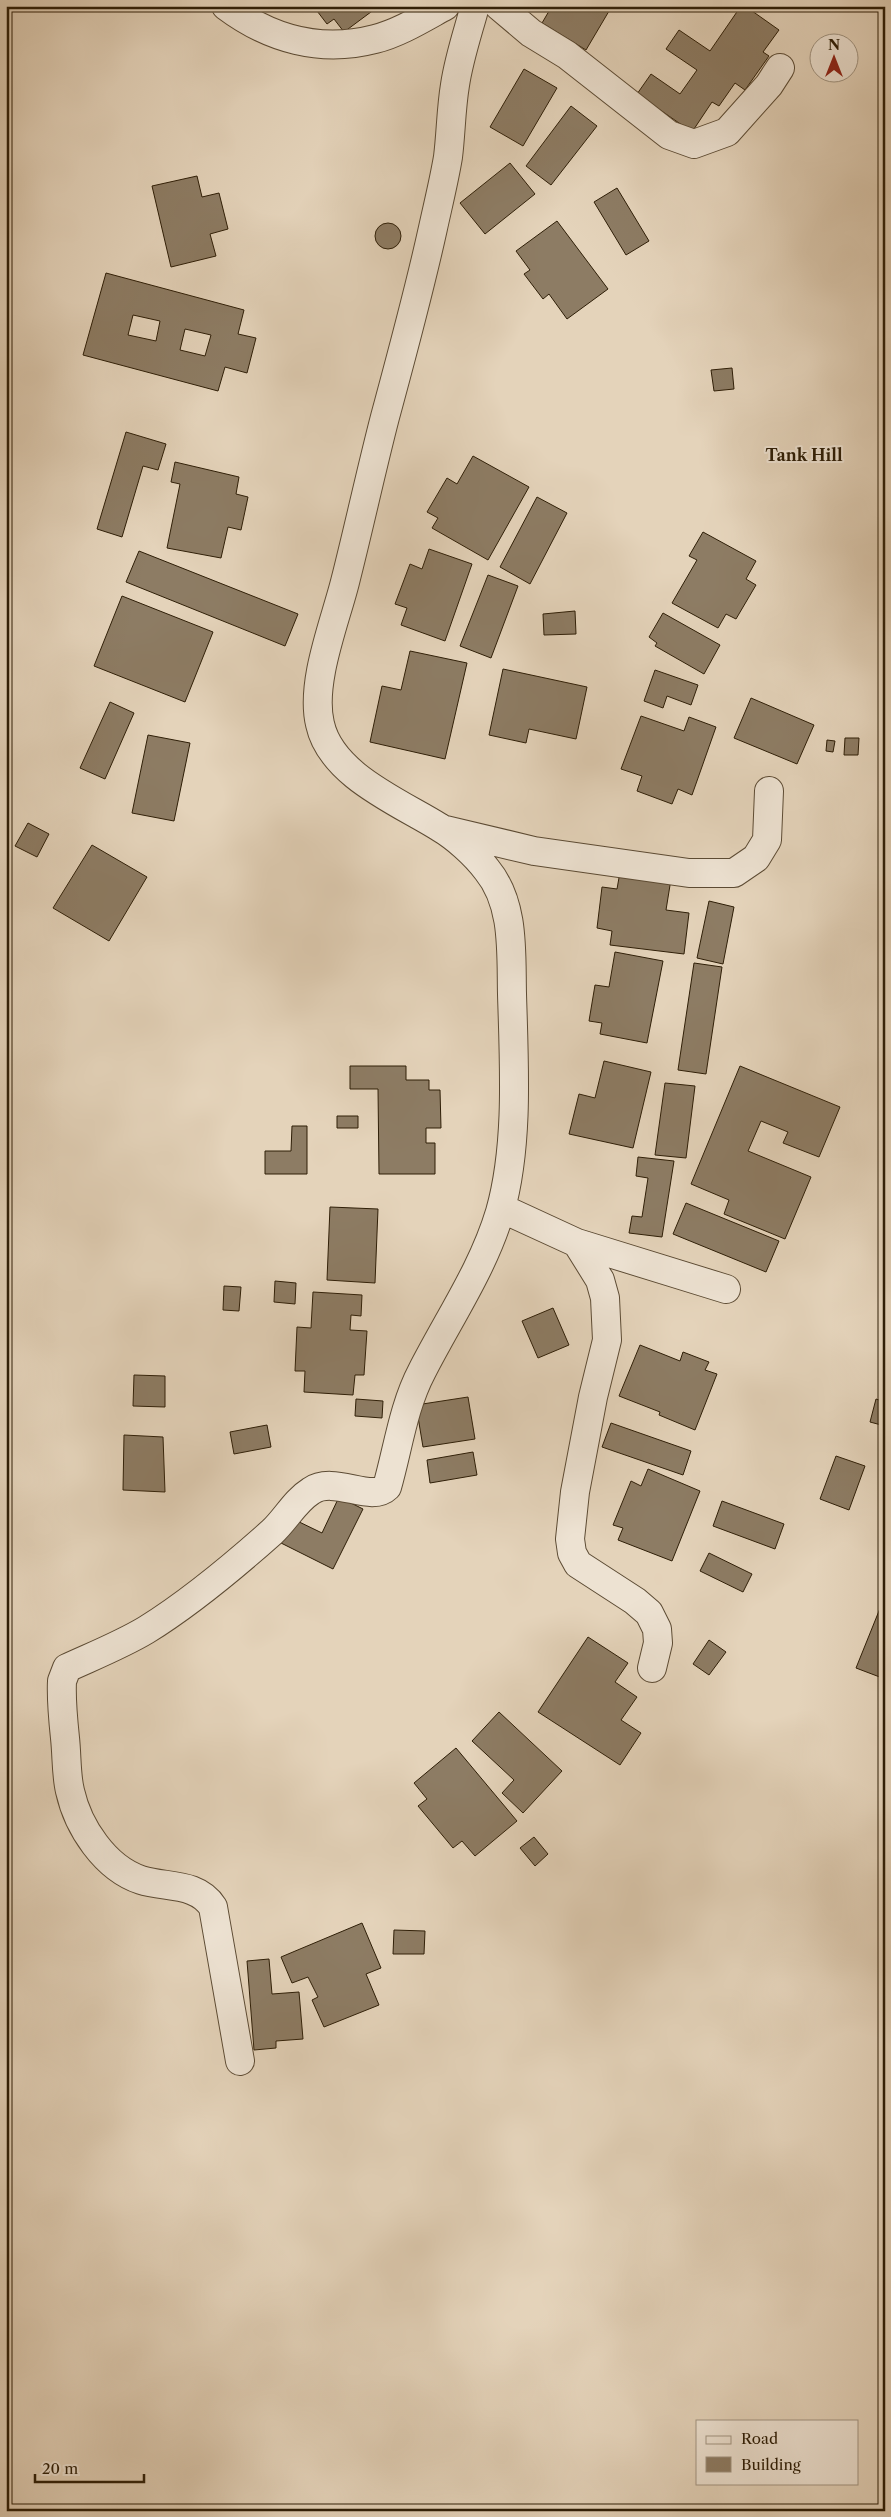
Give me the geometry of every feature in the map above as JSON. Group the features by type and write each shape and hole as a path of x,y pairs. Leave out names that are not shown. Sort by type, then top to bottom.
{"street":[{"path":"226,6 260,29 289,39 314,44 352,43 376,39 445,6"},
{"path":"240,2061 213,1907 209,1901 194,1890 141,1880 122,1871 106,1859 85,1828 70,1792 61,1694 63,1673 67,1668 146,1630 193,1596 273,1531 304,1496 313,1489 328,1484 376,1493 387,1488 406,1412 420,1374 463,1299 493,1232 501,1208 509,1167 514,1060 510,930 503,900 489,872 442,829 386,798 336,758 320,726 318,702 324,655 345,582 406,344 431,236 447,159 455,81 475,6"},
{"path":"499,6 531,33 567,55 669,135 694,144 727,132 770,85 780,68"},
{"path":"442,829 534,851 689,873 734,874 756,858 767,840 770,791"},
{"path":"501,1208 577,1243 726,1289"},
{"path":"577,1243 600,1280 608,1319 607,1340 593,1397 575,1492 570,1539 572,1553 578,1564 635,1601 649,1613 657,1629 658,1643 652,1668"}],"building":[{"path":"305,6 379,6 344,32 334,19 327,24 314,7 308,11"},
{"path":"552,6 612,6 586,50 542,23"},
{"path":"741,6 745,6 779,30 763,52 769,56 745,90 735,83 719,106 712,102 692,132 637,94 651,74 680,94 697,70 666,49 679,30 710,51"},
{"path":"524,69 557,88 523,146 490,127"},
{"path":"571,106 597,126 551,185 526,166"},
{"path":"510,163 535,194 485,234 460,203"},
{"path":"197,176 202,197 219,193 228,229 210,234 216,256 171,267 152,186"},
{"path":"617,188 649,241 626,255 594,202"},
{"path":"557,221 608,289 567,319 549,294 543,299 524,274 530,270 516,251"},
{"path":"388,223 397,227 401,236 397,245 388,249 379,245 375,236 379,227"},
{"path":"106,273 244,310 238,334 256,338 247,373 225,367 218,391 83,355","holes":["133,315 160,321 156,341 128,335","185,329 211,335 205,356 180,350"]},
{"path":"732,368 734,389 714,391 711,370"},
{"path":"126,432 166,444 158,470 143,466 122,537 97,529"},
{"path":"473,456 529,487 488,560 432,528 438,518 427,512 447,478 457,484"},
{"path":"175,462 239,477 236,494 248,497 241,530 228,527 221,558 167,548 180,484 171,482"},
{"path":"537,497 567,513 530,584 500,567"},
{"path":"703,532 756,561 746,579 756,585 736,619 726,614 718,628 672,603 697,560 689,556"},
{"path":"429,549 472,564 445,641 401,625 407,608 395,604 410,564 422,569"},
{"path":"139,551 298,614 285,646 126,582"},
{"path":"488,575 518,586 491,658 460,646"},
{"path":"122,596 213,632 185,702 94,666"},
{"path":"575,611 576,634 544,635 543,614"},
{"path":"663,613 720,645 704,674 655,646 657,643 649,637"},
{"path":"410,651 467,663 445,759 370,742 382,686 401,690"},
{"path":"503,669 587,687 576,739 529,729 526,743 489,735"},
{"path":"655,670 698,685 691,705 667,696 663,708 644,701"},
{"path":"751,698 814,725 797,764 734,738"},
{"path":"110,702 134,713 105,779 80,768"},
{"path":"641,716 684,731 689,717 716,727 692,795 678,789 672,804 637,791 642,776 621,769"},
{"path":"148,735 190,743 174,821 132,813"},
{"path":"845,738 859,738 858,755 844,755"},
{"path":"827,740 835,741 833,752 826,751"},
{"path":"28,823 49,834 37,857 15,846"},
{"path":"92,845 147,877 109,941 53,908"},
{"path":"620,872 671,879 666,910 689,913 684,954 610,945 612,931 597,928 602,887 617,889"},
{"path":"709,901 734,907 723,964 697,958"},
{"path":"615,952 663,961 647,1043 600,1034 602,1023 589,1021 595,985 609,987"},
{"path":"694,963 722,967 706,1074 678,1070"},
{"path":"604,1061 651,1072 633,1148 569,1134 579,1094 595,1098"},
{"path":"350,1066 406,1066 406,1080 429,1080 429,1090 440,1090 441,1128 426,1128 426,1143 435,1143 435,1174 379,1174 378,1089 350,1089"},
{"path":"740,1066 840,1107 819,1157 783,1143 788,1132 761,1121 748,1151 811,1177 785,1239 724,1214 729,1200 691,1184"},
{"path":"665,1083 695,1086 686,1158 655,1155"},
{"path":"337,1116 358,1116 358,1128 337,1128"},
{"path":"292,1126 307,1126 307,1174 265,1174 265,1151 291,1151"},
{"path":"638,1157 674,1161 662,1237 629,1233 632,1216 642,1217 648,1178 636,1176"},
{"path":"686,1203 779,1241 766,1272 673,1234"},
{"path":"330,1207 378,1209 375,1283 327,1280"},
{"path":"275,1281 296,1283 295,1304 274,1302"},
{"path":"224,1286 241,1287 239,1311 223,1310"},
{"path":"313,1292 362,1295 361,1316 351,1315 350,1330 367,1331 364,1375 355,1375 353,1395 304,1392 305,1371 295,1371 297,1327 311,1328"},
{"path":"553,1308 569,1345 538,1358 522,1321"},
{"path":"640,1345 680,1361 683,1352 709,1362 705,1370 717,1374 695,1430 659,1415 660,1412 619,1396"},
{"path":"134,1375 165,1376 165,1407 133,1406"},
{"path":"468,1397 475,1439 423,1447 416,1405"},
{"path":"356,1399 383,1401 382,1418 355,1416"},
{"path":"876,1399 885,1402 885,1426 870,1422"},
{"path":"611,1423 691,1451 683,1475 602,1447"},
{"path":"267,1425 271,1447 234,1454 230,1432"},
{"path":"124,1435 163,1437 165,1492 123,1490"},
{"path":"473,1452 477,1475 430,1483 427,1460"},
{"path":"836,1456 865,1466 849,1510 820,1499"},
{"path":"648,1469 700,1491 672,1561 618,1540 623,1528 613,1525 631,1481 641,1486"},
{"path":"339,1497 363,1509 333,1569 279,1542 291,1518 322,1533"},
{"path":"722,1501 784,1524 775,1549 713,1526"},
{"path":"709,1553 752,1574 743,1592 700,1571"},
{"path":"885,1596 885,1679 856,1668"},
{"path":"588,1637 628,1663 615,1682 637,1697 621,1720 641,1733 620,1765 538,1712"},
{"path":"709,1640 726,1652 709,1675 693,1664"},
{"path":"499,1712 562,1771 523,1813 502,1793 514,1780 472,1741"},
{"path":"456,1748 517,1821 475,1856 462,1841 453,1848 418,1806 427,1799 414,1783"},
{"path":"534,1837 548,1854 535,1866 520,1848"},
{"path":"362,1923 381,1968 366,1974 379,2005 324,2027 312,2000 318,1997 308,1977 292,1983 281,1957"},
{"path":"394,1930 425,1931 424,1954 393,1954"},
{"path":"269,1959 272,1994 299,1992 303,2039 276,2041 276,2048 254,2050 247,1961"}],"district":[{"name":"Tank Hill","path":"804,455"}]}
